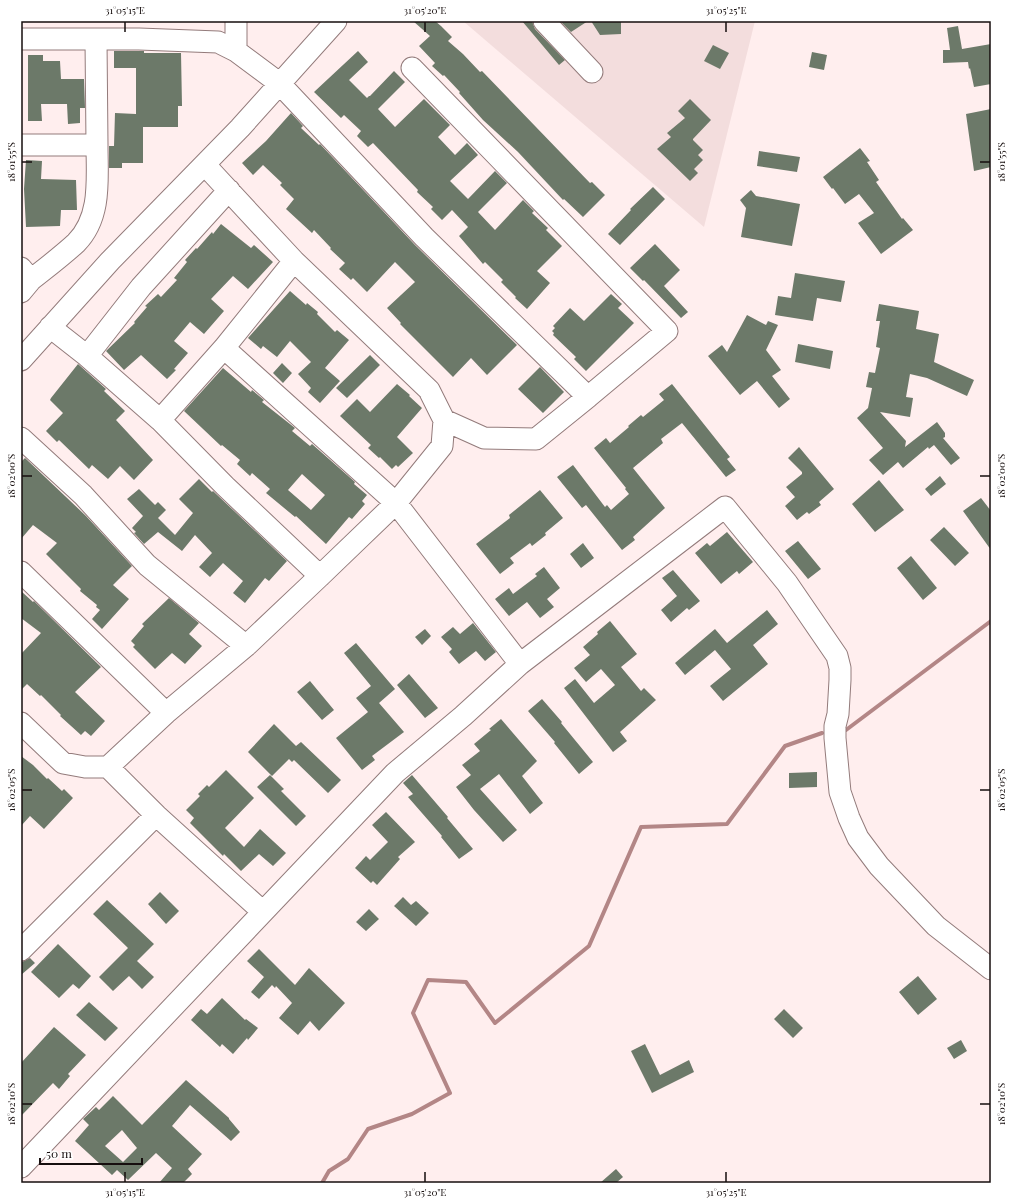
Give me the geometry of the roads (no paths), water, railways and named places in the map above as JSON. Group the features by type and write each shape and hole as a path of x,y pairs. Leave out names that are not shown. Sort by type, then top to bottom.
{"street":[{"path":"236,21 236,51"},
{"path":"21,360 110,261 240,128 336,21"},
{"path":"544,21 592,72"},
{"path":"21,39 96,40 139,30 218,42 236,51 279,83 424,237 588,397"},
{"path":"24,280 77,242 90,221 95,206 97,189 96,40"},
{"path":"412,68 667,331 536,440 484,438 444,420"},
{"path":"21,144 97,145"},
{"path":"21,723 64,763 85,767 108,767 166,713 246,646 396,503 442,446 444,420 429,390 294,261 230,190 205,165"},
{"path":"87,356 141,287 230,190"},
{"path":"160,420 224,348 294,261"},
{"path":"50,328 87,356 160,420 225,486 320,576"},
{"path":"224,348 396,503 520,664"},
{"path":"21,438 82,495 147,564 246,646"},
{"path":"21,1166 395,773 463,716 520,664 725,507 787,583 837,656 840,668 840,680 835,738 840,792 858,838 880,866 936,926 991,969"},
{"path":"21,572 166,713"},
{"path":"108,767 156,815 263,912"},
{"path":"21,950 156,815"}],"waterway":[{"path":"846,730 991,621"},
{"path":"322,1183 329,1171 348,1159 368,1129 412,1114 450,1093 413,1013 428,980 466,982 495,1023 589,946 641,827 727,824 785,746 822,733"}]}
